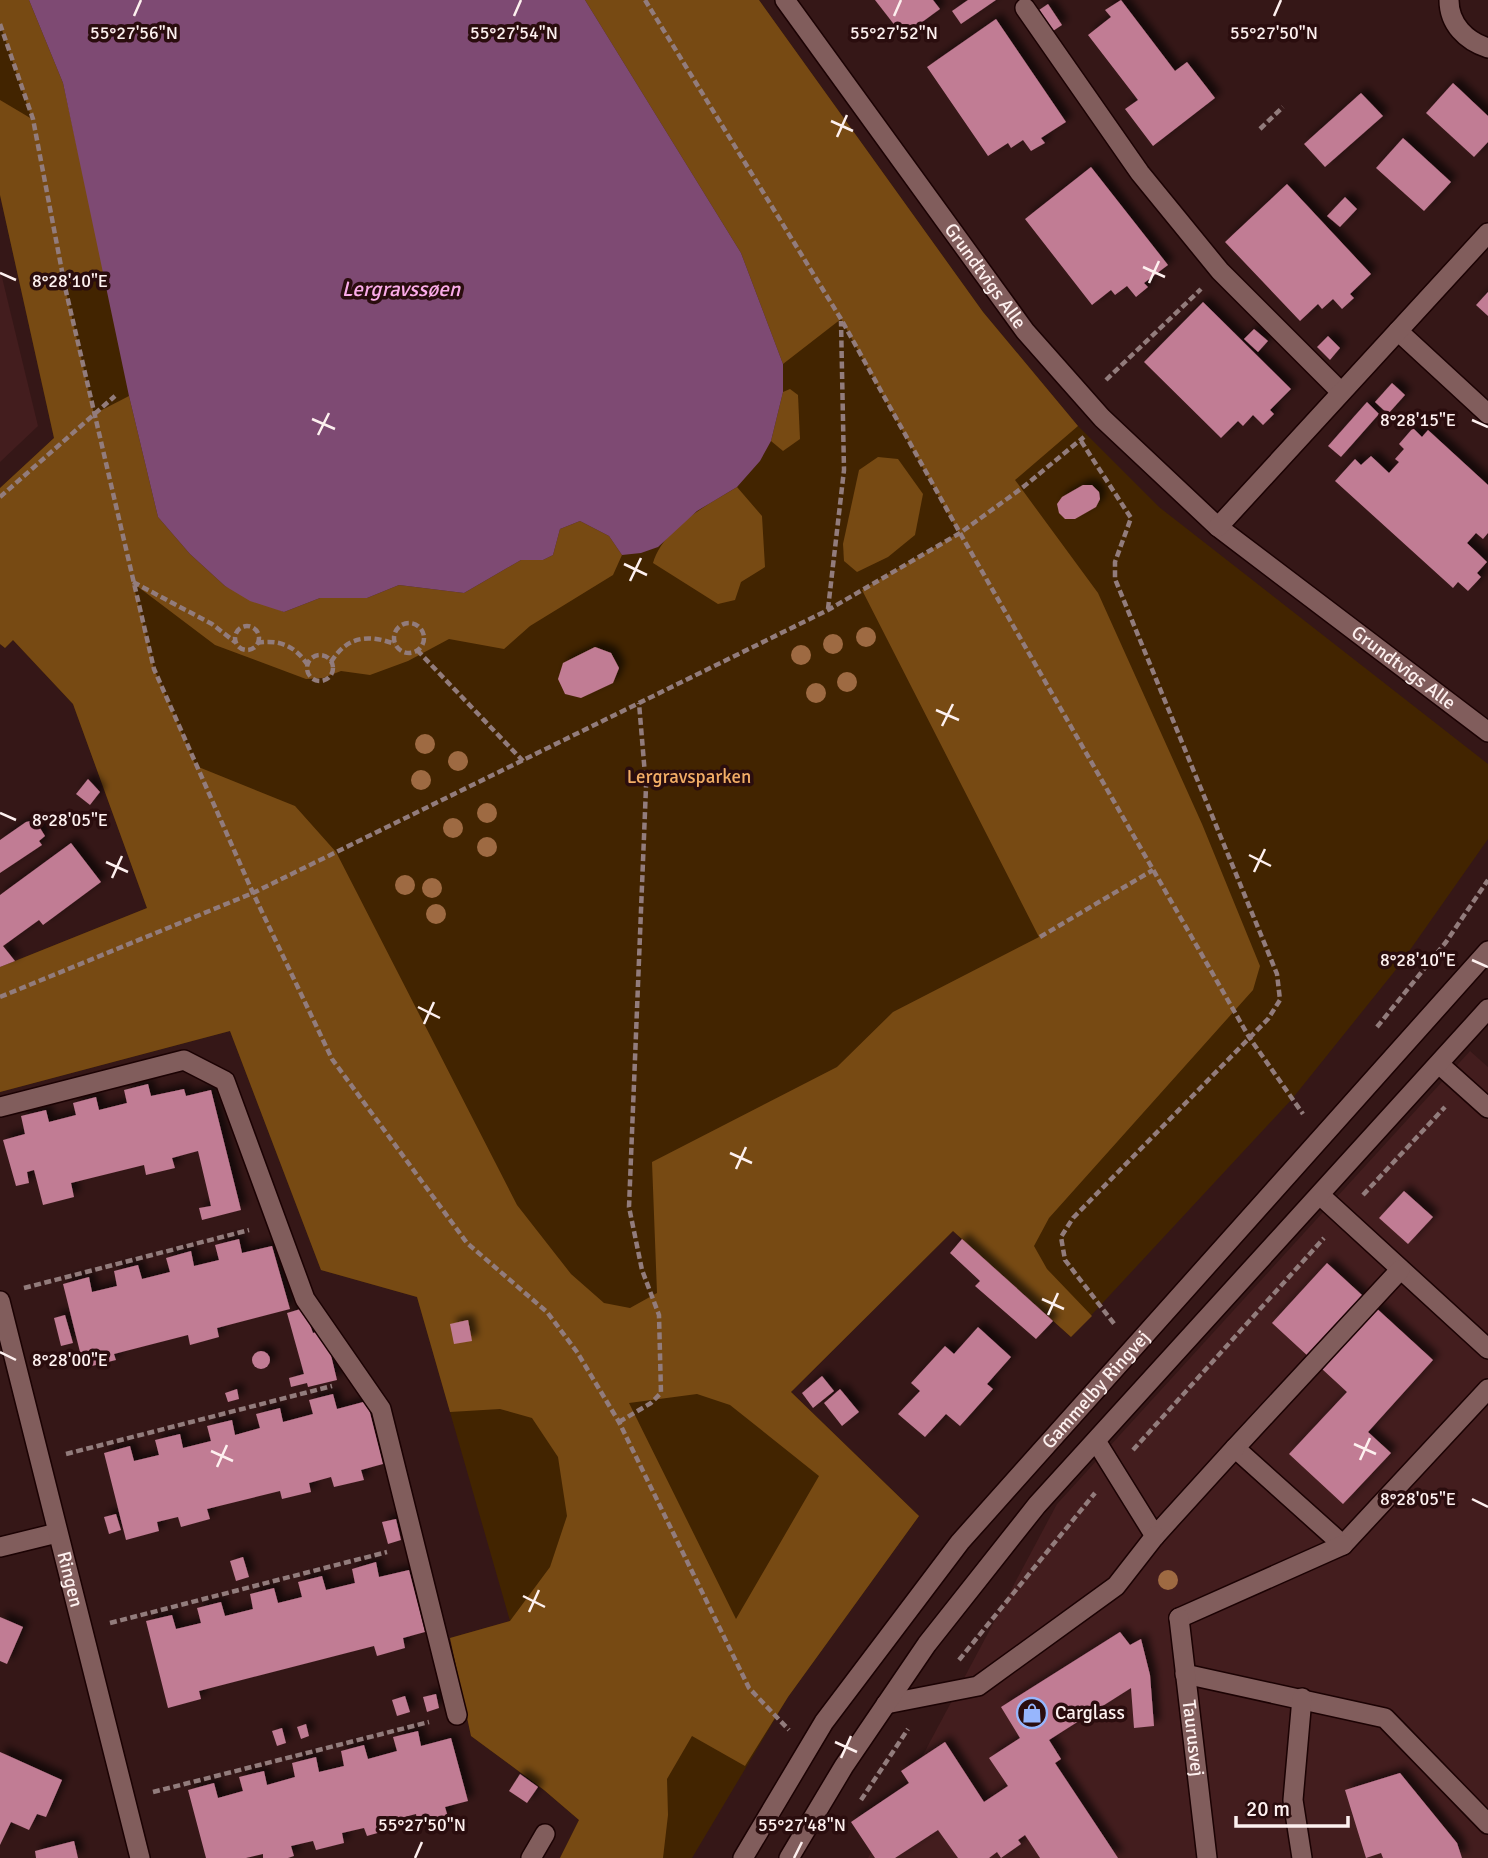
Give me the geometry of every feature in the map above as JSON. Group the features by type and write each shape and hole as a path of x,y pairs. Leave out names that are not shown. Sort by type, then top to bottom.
{"street":[{"name":"Grundtvigs Alle","path":"785,0 1025,331 1102,418 1218,527 1488,732"},
{"path":"1449,0 1449,12 1469,42 1488,48"},
{"path":"1025,8 1140,173 1220,271 1342,392"},
{"path":"1218,527 1488,233"},
{"path":"1398,331 1488,414"},
{"name":"Gammelby Ringvej","path":"743,1858 824,1722 960,1542 1488,951"},
{"name":"Gammelby Ringvej","path":"789,1858 844,1766 928,1644 1029,1516 1488,1009"},
{"path":"0,1107 184,1060 225,1081 305,1299 381,1409 457,1715"},
{"path":"1439,1064 1488,1108"},
{"path":"1321,1196 1488,1349"},
{"path":"886,1704 978,1686 1116,1586 1155,1536 1400,1270"},
{"name":"Ringen","path":"7,1296 39,1461 124,1800 135,1857"},
{"path":"1235,1448 1343,1545 1488,1389"},
{"path":"1096,1441 1155,1536"},
{"path":"0,1546 57,1533"},
{"name":"Taurusvej","path":"1207,1858 1179,1618 1343,1545"},
{"path":"1185,1674 1385,1718 1488,1824"},
{"path":"1302,1698 1293,1800 1302,1858"},
{"path":"531,1858 545,1834"}],"path":[{"path":"645,0 841,319 960,533 1249,1037 1305,1118"},
{"path":"0,24 33,119 94,415 154,669 253,893 332,1059 467,1243 547,1312 577,1352 619,1422 750,1688 789,1731"},
{"path":"1260,129 1283,107"},
{"path":"1086,400 1220,271"},
{"path":"828,610 844,470 841,319"},
{"path":"0,497 116,396"},
{"path":"0,997 253,893 828,610 960,533 1081,441 1102,418"},
{"path":"1081,441 1131,518 1115,562 1115,579 1277,974 1280,1000 1268,1019 1073,1218 1061,1237 1065,1260 1115,1325"},
{"path":"132,581 212,624 246,650 257,643 282,642 293,648 307,664 310,676 321,680 331,674 331,662 343,647 361,637 396,644 405,652 417,650"},
{"path":"396,644 396,630 403,624 413,624 421,629 424,638 417,650"},
{"path":"235,642 237,630 248,626 257,632 257,643"},
{"path":"417,650 523,761"},
{"path":"307,664 313,657 321,655 331,662"},
{"path":"619,1422 651,1403 662,1393 659,1315 642,1270 629,1207 646,787 639,703"},
{"path":"1040,937 1153,870"},
{"path":"7,1296 277,1223"},
{"path":"39,1461 360,1379"},
{"path":"81,1630 415,1545"},
{"path":"124,1800 457,1715"}],"shaded area":[{"path":"0,0 29,0 63,83 106,278 65,287 94,414 129,396 158,517 190,554 225,586 284,612 320,598 367,598 399,585 464,593 521,560 543,560 553,555 560,529 580,521 609,536 622,555 613,575 530,626 504,649 449,639 408,661 370,675 341,671 323,678 306,679 215,645 133,583 154,669 196,766 295,806 336,852 517,1205 571,1274 604,1303 630,1308 657,1293 652,1162 837,1067 893,1012 1039,937 862,590 959,533 841,319 783,364 741,253 585,0 759,0 983,312 1078,426 1015,480 1098,593 1202,824 1260,966 1253,990 1049,1218 1034,1246 1047,1269 1092,1316 1071,1337 953,1231 791,1392 919,1516 788,1697 745,1766 692,1736 667,1779 668,1815 663,1858 560,1858 579,1820 544,1790 471,1736 450,1638 510,1621 550,1567 567,1516 558,1457 532,1418 500,1409 450,1412 417,1297 321,1270 230,1031 0,1092 0,967 147,908 73,704 13,640 5,648 0,644 0,488 54,438 0,195 0,100 32,119 0,24","holes":["697,1394 730,1405 819,1476 736,1619 629,1403"]},
{"path":"0,269 38,426 0,462"},
{"path":"790,389 798,395 800,439 783,451 771,441 783,392"},
{"path":"878,457 898,459 923,494 915,535 888,557 857,572 844,561 843,544 859,470"},
{"path":"737,487 762,516 765,567 741,582 735,600 718,604 653,563 658,550 676,528"},
{"path":"1470,1051 1488,1067 1488,1858 868,1858 1057,1504"}],"green space":[{"name":"Lergravsparken","path":"0,0 759,0 983,312 1078,426 1159,507 1488,764 1488,839 1398,967 1292,1099 1071,1337 953,1231 791,1392 919,1516 788,1697 692,1858 560,1858 579,1820 544,1790 471,1736 450,1638 510,1621 417,1297 321,1270 230,1031 0,1092 0,967 147,908 73,704 13,640 5,648 0,644 0,488 54,438 0,195"}],"water":[{"name":"Lergravssøen","path":"29,0 585,0 741,253 783,364 783,392 771,441 760,461 737,487 697,511 658,547 641,553 622,555 609,536 580,521 560,529 553,555 543,560 521,560 464,593 399,585 367,598 320,598 284,612 250,601 225,586 190,554 158,517 129,396 63,83"}],"building":[{"path":"875,0 933,0 940,9 903,36"},
{"path":"968,0 996,0 961,24 952,11"},
{"path":"1121,0 1175,71 1187,62 1215,98 1153,146 1125,109 1138,100 1088,35 1111,17 1105,10"},
{"path":"1048,4 1062,25 1053,31 1039,10"},
{"path":"996,19 1066,122 1041,138 1045,143 1031,151 1023,140 1011,148 1008,143 988,156 927,67"},
{"path":"1453,83 1488,116 1488,142 1474,157 1426,113"},
{"path":"1361,93 1383,116 1325,167 1304,144"},
{"path":"1403,138 1451,182 1424,211 1376,168"},
{"path":"1091,167 1168,265 1144,283 1148,287 1136,297 1127,286 1115,295 1111,290 1092,305 1025,219"},
{"path":"1287,184 1371,274 1350,294 1354,298 1342,309 1333,299 1322,309 1318,304 1300,321 1225,242"},
{"path":"1345,197 1357,209 1340,227 1327,216"},
{"path":"1488,292 1488,316 1476,305"},
{"path":"1203,302 1291,389 1270,410 1274,414 1263,425 1253,415 1243,426 1238,421 1221,438 1144,362"},
{"path":"1254,329 1268,341 1258,352 1244,339"},
{"path":"1328,336 1340,348 1330,360 1317,347"},
{"path":"1392,383 1405,395 1388,414 1375,402"},
{"path":"1367,402 1379,414 1341,457 1328,446"},
{"path":"1413,428 1422,437 1428,430 1488,485 1488,533 1483,539 1476,533 1467,543 1487,562 1477,573 1481,577 1468,591 1458,582 1453,588 1335,481 1355,459 1361,465 1371,456 1389,473 1399,462 1395,459 1404,449 1399,444"},
{"path":"1083,485 1092,485 1099,492 1100,499 1096,507 1075,519 1065,519 1059,513 1057,504 1062,497"},
{"path":"595,647 611,653 619,668 613,683 581,698 565,694 558,679 563,663"},
{"path":"88,779 100,792 90,805 76,794"},
{"path":"35,820 45,836 39,841 42,845 0,873 0,840 26,822"},
{"path":"71,843 101,882 43,925 39,920 3,946 15,961 0,967 0,895"},
{"path":"148,1084 151,1096 184,1089 186,1096 211,1090 241,1210 202,1220 199,1208 211,1206 198,1151 172,1158 175,1168 146,1175 144,1165 71,1183 74,1197 43,1205 34,1170 27,1172 29,1183 16,1186 3,1140 25,1134 21,1116 46,1110 49,1122 76,1115 73,1103 96,1097 99,1110 127,1103 124,1090"},
{"path":"1404,1191 1433,1217 1408,1244 1379,1218"},
{"path":"239,1239 242,1253 272,1246 290,1309 217,1328 219,1337 190,1345 188,1335 114,1354 116,1360 84,1368 63,1284 89,1277 92,1292 117,1286 114,1271 138,1265 142,1279 170,1272 166,1258 191,1251 194,1266 219,1260 215,1245"},
{"path":"962,1239 1053,1321 1036,1339 975,1286 980,1281 950,1253"},
{"path":"1327,1263 1433,1360 1368,1432 1391,1453 1343,1504 1289,1454 1347,1392 1272,1323"},
{"path":"304,1308 313,1333 320,1331 329,1347 337,1380 308,1387 307,1383 291,1387 289,1378 304,1374 287,1313"},
{"path":"65,1315 73,1343 61,1346 54,1318"},
{"path":"468,1320 472,1341 454,1344 450,1324"},
{"path":"978,1327 1011,1357 987,1384 993,1389 960,1426 946,1414 925,1437 898,1414 920,1391 911,1383 945,1346 954,1354"},
{"path":"261,1351 267,1354 270,1360 267,1366 261,1369 255,1366 252,1360 255,1354"},
{"path":"822,1376 834,1391 813,1408 802,1393"},
{"path":"237,1389 239,1399 228,1402 225,1393"},
{"path":"840,1389 859,1412 842,1426 824,1403"},
{"path":"333,1394 337,1409 367,1401 383,1464 361,1470 364,1480 334,1487 331,1477 309,1483 311,1492 282,1499 280,1491 207,1509 210,1519 181,1527 178,1517 157,1522 159,1531 126,1540 104,1453 130,1446 134,1461 159,1455 155,1440 180,1434 183,1448 211,1441 207,1426 232,1420 235,1435 260,1428 256,1414 280,1408 283,1422 313,1414 309,1400"},
{"path":"116,1514 121,1530 109,1534 104,1517"},
{"path":"396,1519 401,1540 388,1544 382,1522"},
{"path":"243,1557 249,1577 236,1581 230,1561"},
{"path":"376,1562 379,1577 409,1570 425,1632 403,1638 405,1648 377,1656 374,1646 199,1691 201,1699 168,1708 146,1621 172,1615 176,1629 201,1623 197,1608 221,1602 225,1616 253,1609 250,1594 274,1588 278,1603 302,1597 298,1582 322,1576 326,1590 355,1583 352,1569"},
{"path":"0,1617 23,1627 7,1664 0,1661"},
{"path":"1120,1632 1130,1645 1141,1639 1150,1675 1154,1726 1134,1728 1131,1688 1049,1740 1061,1759 1055,1763 1118,1858 1040,1858 1025,1835 1018,1840 1021,1844 1001,1858 997,1852 989,1858 958,1858 938,1830 895,1858 875,1858 851,1822 909,1783 901,1771 945,1742 984,1802 1008,1786 989,1758 1020,1738 1001,1707"},
{"path":"436,1694 439,1708 427,1712 423,1697"},
{"path":"405,1696 410,1712 397,1716 392,1700"},
{"path":"306,1724 309,1736 301,1739 297,1727"},
{"path":"282,1728 286,1743 277,1746 272,1731"},
{"path":"418,1731 421,1746 451,1738 468,1801 445,1807 448,1817 418,1825 416,1814 393,1820 395,1828 367,1836 364,1828 342,1833 344,1843 316,1850 313,1841 291,1846 294,1856 288,1858 263,1858 263,1854 246,1858 206,1858 188,1790 214,1783 218,1798 243,1791 239,1777 264,1771 267,1785 295,1777 292,1763 316,1757 319,1772 344,1766 341,1751 364,1745 368,1759 397,1751 393,1737"},
{"path":"0,1752 62,1780 46,1817 37,1814 29,1830 11,1822 0,1845"},
{"path":"1400,1773 1457,1843 1462,1858 1383,1858 1381,1853 1366,1858 1345,1790"},
{"path":"520,1774 538,1787 527,1803 509,1791"},
{"path":"74,1841 78,1858 36,1858 35,1851"}],"place":[{"name":"Carglass","path":"1032,1713"}]}
